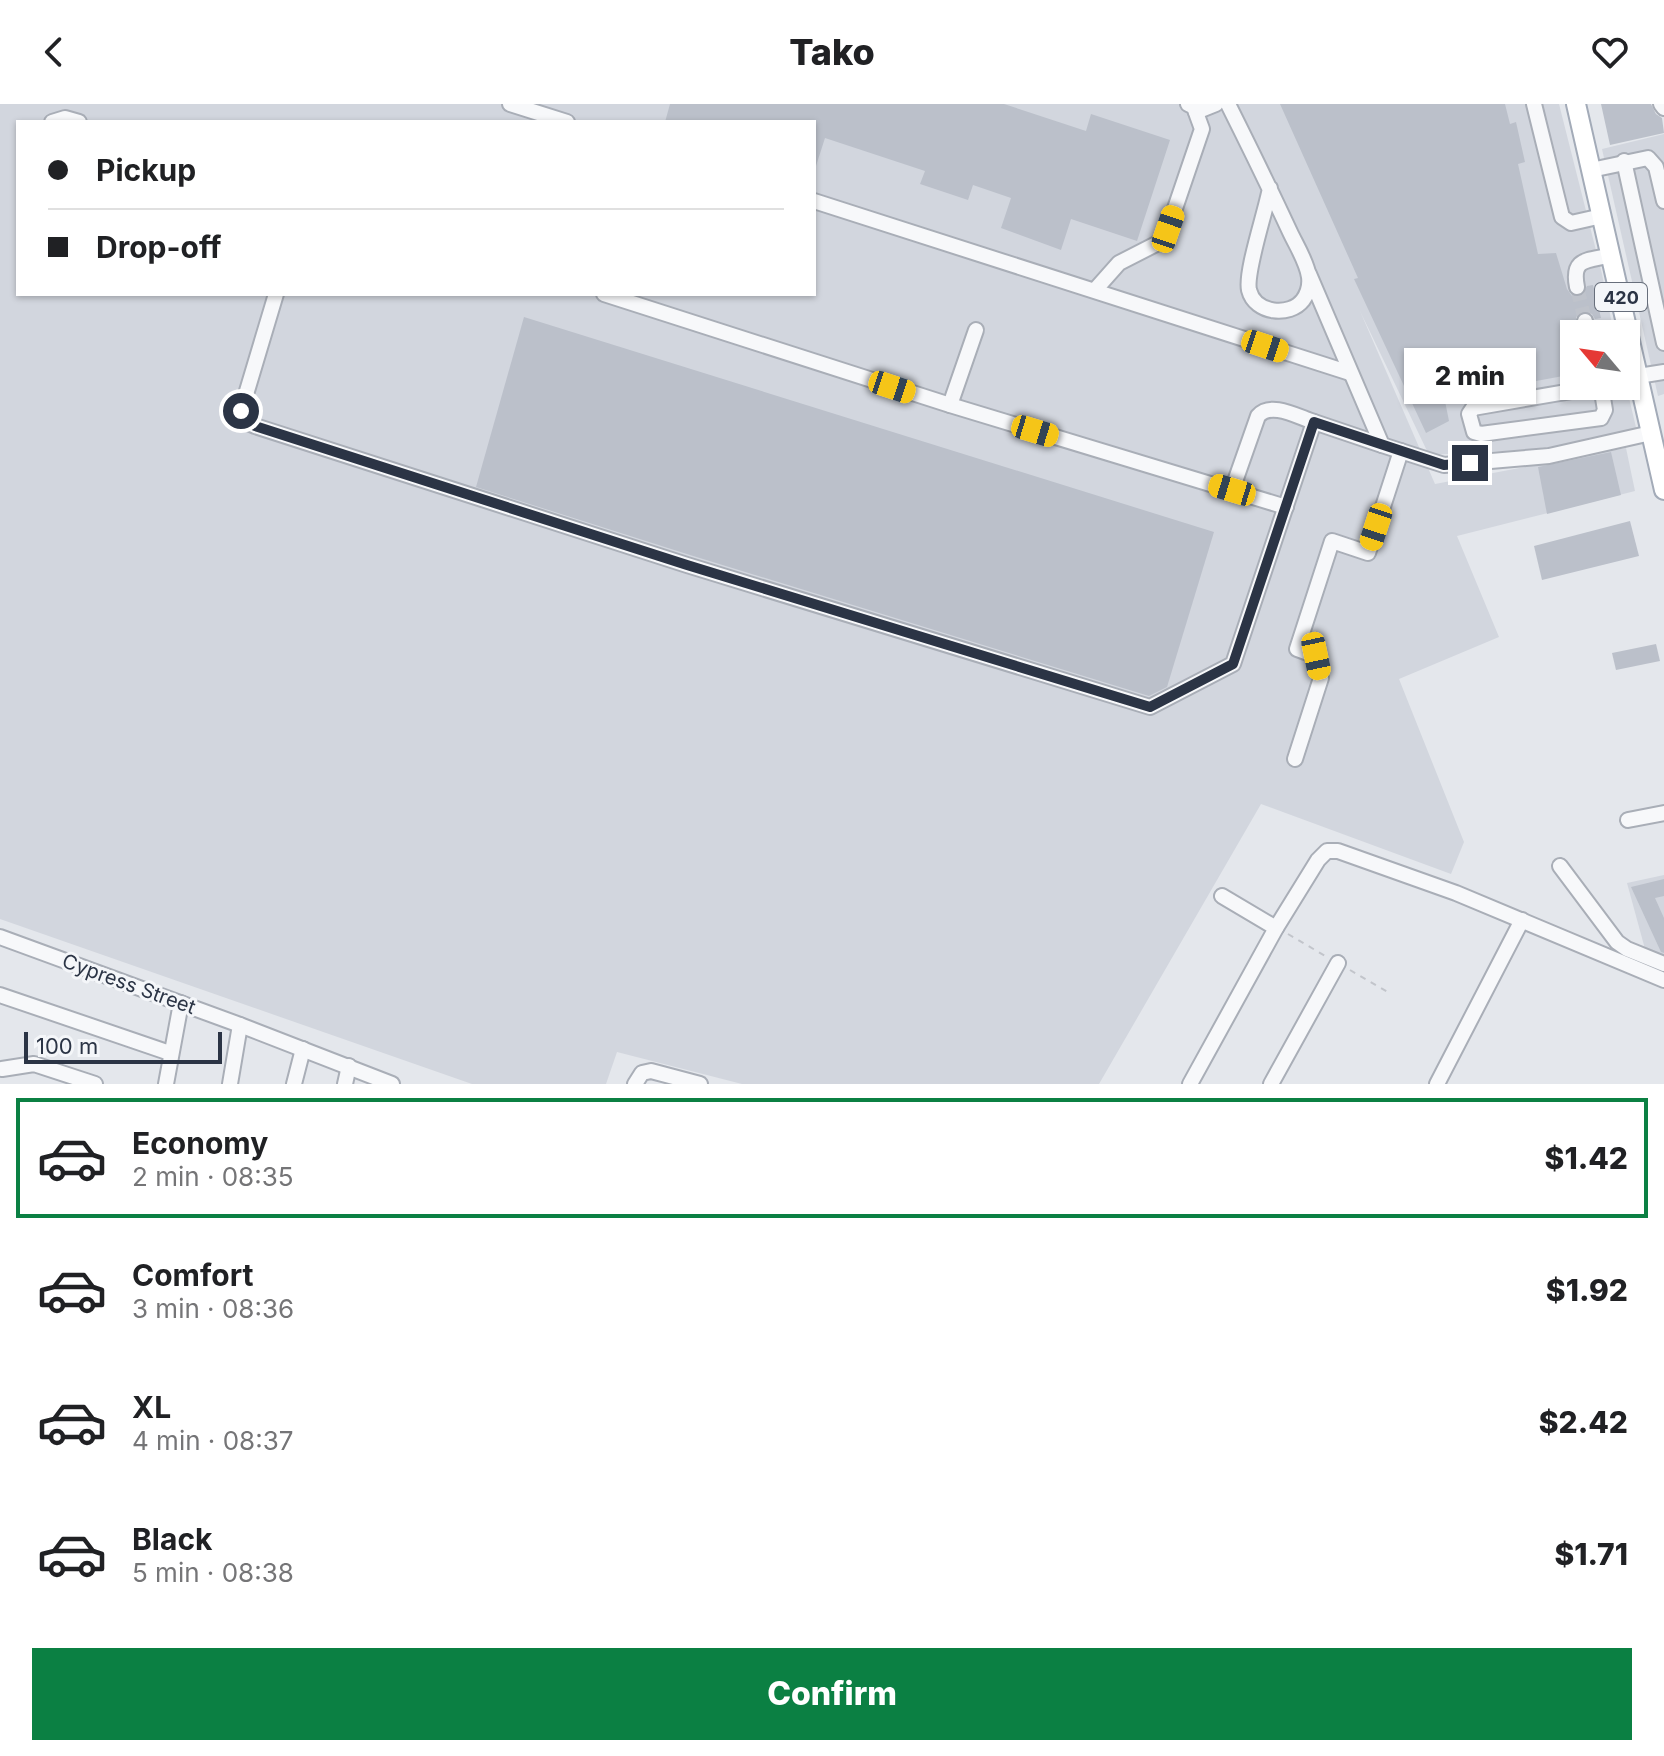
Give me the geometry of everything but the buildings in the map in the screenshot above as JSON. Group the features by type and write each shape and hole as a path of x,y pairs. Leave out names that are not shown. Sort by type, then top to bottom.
{"main road":[{"name":"420","path":"1576,104 1612,255 1623,320"},
{"name":"420","path":"1640,400 1664,490"}],"street":[{"path":"510,104 561,120"},
{"path":"1095,290 1119,263 1162,241 1202,129 1192,108 1216,104"},
{"path":"1228,104 1309,274 1382,445"},
{"path":"1534,104 1562,217 1571,223 1602,216"},
{"path":"1591,170 1648,158 1653,161 1664,201"},
{"path":"1624,161 1664,343"},
{"path":"1270,188 1249,269 1249,290 1254,300 1263,306 1272,311 1284,311 1297,307 1306,296 1309,274"},
{"path":"816,202 1350,373"},
{"path":"1577,287 1576,267 1612,255"},
{"path":"275,296 241,411 244,421 687,565 1150,707 1233,664 1314,422"},
{"path":"610,296 950,405 1286,507"},
{"path":"950,405 976,330"},
{"path":"1640,375 1664,372"},
{"path":"1601,386 1605,410 1601,418 1481,434 1474,432 1469,410 1520,399 1601,386"},
{"path":"1232,490 1258,416 1263,410 1271,408 1444,465 1549,456 1651,433"},
{"path":"1295,759 1321,678 1316,656 1297,649 1332,541 1368,553 1401,451"},
{"path":"1628,820 1664,813"},
{"path":"1190,1084 1276,928 1318,860 1327,851 1338,851 1522,920 1664,980"},
{"path":"1560,866 1617,942 1664,964"},
{"path":"1222,896 1276,928"},
{"path":"1442,1082 1522,920"},
{"name":"Cypress Street","path":"0,937 392,1084"},
{"path":"1271,1084 1338,963"},
{"path":"0,995 170,1053"},
{"path":"166,1084 181,1003"},
{"path":"230,1084 240,1025"},
{"path":"294,1084 303,1049"},
{"path":"3,1071 34,1064 95,1084"},
{"path":"345,1084 349,1066"},
{"path":"636,1081 642,1073 651,1071 700,1084"}],"shaded area":[{"path":"0,104 1559,104 1611,320 1560,320 1560,400 1630,400 1638,436 1524,450 1429,455 1360,311 1435,484 1626,448 1635,491 1457,536 1499,637 1399,679 1464,842 1451,874 1261,804 1099,1084 742,1084 617,1052 606,1084 472,1084 0,919"},
{"path":"1664,134 1664,394 1658,396 1602,149"},
{"path":"1664,875 1664,957 1645,949 1627,883"}],"tunnel":[{"path":"1577,287 1585,320"}],"route":[{"path":"241,411 244,421 255,426 687,565 1150,707 1233,664 1314,422 1444,465 1470,463"}]}
